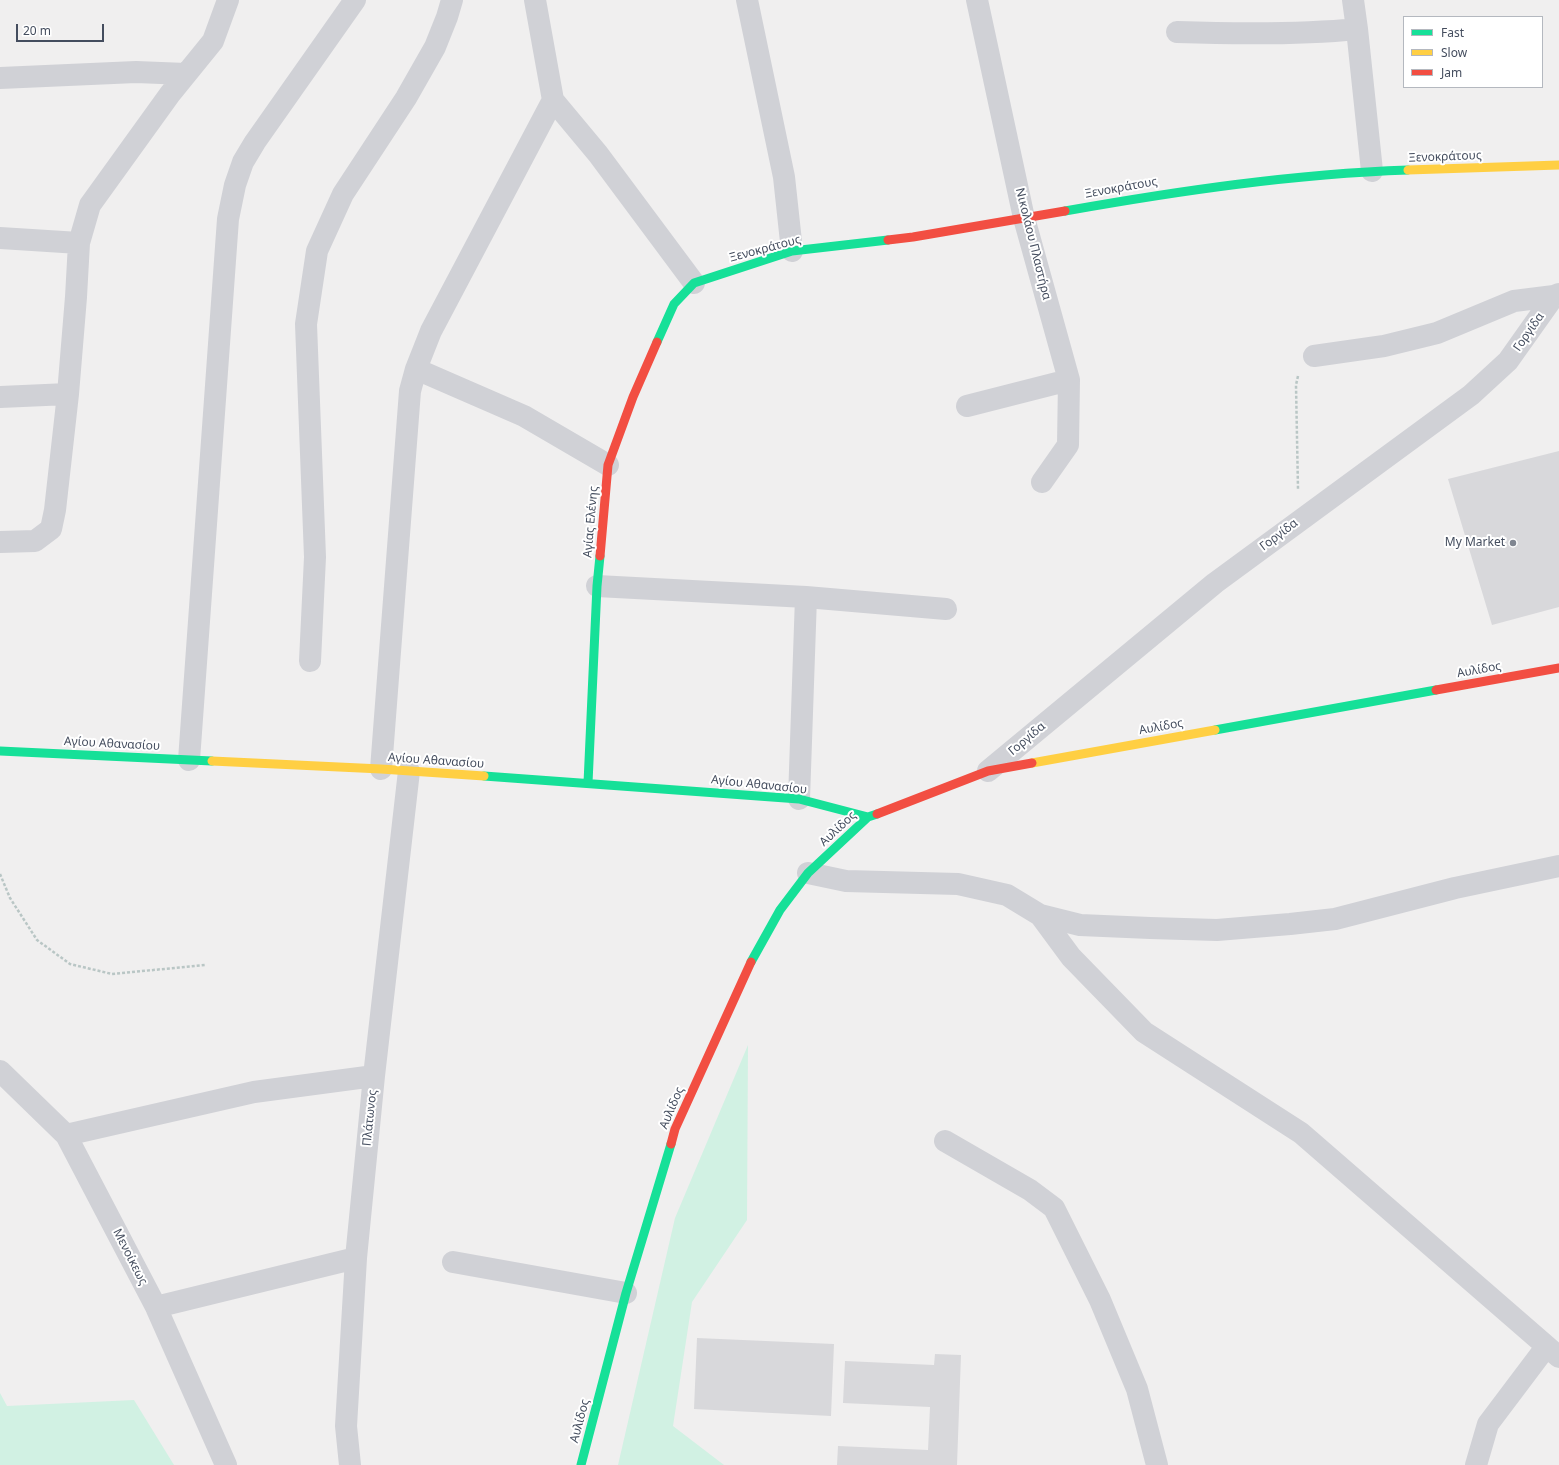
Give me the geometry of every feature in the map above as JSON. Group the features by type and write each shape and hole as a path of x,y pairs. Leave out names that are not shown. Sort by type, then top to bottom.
{"street":[{"path":"0,542 35,541 51,529 55,510 68,394 79,242 90,204 170,94 214,41 228,0"},
{"path":"188,760 228,219 235,185 243,162 255,142 355,0"},
{"path":"310,662 315,557 306,324 317,251 343,194 406,98 434,47 447,17 452,0"},
{"path":"535,0 554,100 598,154 694,283"},
{"path":"747,0 784,177 792,251"},
{"name":"Νικολάου Πλαστήρα","path":"977,0 1024,218 1069,380 1068,445 1042,482"},
{"path":"1353,0 1358,29 1372,171"},
{"path":"1178,32 1240,34 1330,32 1358,29"},
{"path":"0,78 136,72 186,74"},
{"path":"381,769 410,391 416,369 431,331 554,100"},
{"name":"Ξενοκράτους","path":"694,283 792,251 913,237 1166,193 1372,171 1559,165"},
{"path":"0,238 79,242"},
{"name":"Αγίας Ελένης","path":"588,783 597,586 608,465 633,397 674,304 694,283"},
{"path":"1314,356 1384,346 1437,333 1514,301 1556,295"},
{"name":"Γοργίδα","path":"988,771 1215,583 1471,395 1508,361 1556,295"},
{"path":"416,369 524,416 608,465"},
{"path":"967,406 1069,380"},
{"path":"0,397 68,394"},
{"path":"597,586 806,597 946,609"},
{"path":"800,799 806,597"},
{"name":"Αυλίδος","path":"581,1465 626,1293 675,1129 745,973 780,910 808,873 868,817 988,771 1559,668"},
{"name":"Αγίου Αθανασίου","path":"0,751 381,769 800,799 868,817"},
{"name":"Πλάτωνος","path":"350,1465 346,1426 356,1258 374,1076 409,771"},
{"path":"808,873 846,881 958,884 1007,895 1040,915 1080,925 1217,930 1335,919 1455,888 1559,866"},
{"path":"1040,915 1071,957 1144,1032 1301,1132 1553,1352 1488,1424 1476,1465"},
{"name":"Μενοίκεως","path":"0,1071 66,1135 156,1307 226,1465"},
{"path":"66,1135 254,1092 374,1076"},
{"path":"945,1141 1030,1190 1054,1208 1100,1300 1137,1389 1157,1465"},
{"path":"156,1307 356,1258"},
{"path":"453,1262 626,1293"}],"path":[{"path":"1297,522 1298,432 1296,385 1301,363 1314,356"},
{"path":"0,874 10,898 37,940 70,964 112,974 205,965"}],"green space":[{"path":"748,1045 747,1220 692,1302 673,1426 724,1465 618,1465 675,1218"},
{"path":"0,1393 7,1406 134,1400 174,1465 0,1465"}],"building":[{"name":"My Market","path":"1559,451 1559,607 1492,625 1448,479"},
{"path":"697,1338 834,1344 831,1416 694,1409"},
{"path":"935,1354 961,1355 957,1465 837,1465 838,1446 928,1450 930,1407 843,1403 845,1361 934,1365"}],"traffic: fast":[{"path":"1065,211 1236,184 1322,175 1408,170"},
{"path":"657,342 674,304 694,283 792,251 888,240"},
{"path":"588,783 597,586 600,556"},
{"path":"1215,730 1436,690"},
{"path":"0,751 212,761"},
{"path":"484,776 799,799 868,817"},
{"path":"751,962 780,910 808,873 868,817 877,814"},
{"path":"581,1465 626,1293 671,1144"}],"traffic: slow":[{"path":"1408,170 1559,165"},
{"path":"1032,763 1215,730"},
{"path":"212,761 381,769 484,776"}],"traffic: jam":[{"path":"888,240 1065,211"},
{"path":"600,556 608,465 633,397 657,342"},
{"path":"1436,690 1559,668"},
{"path":"877,814 988,771 1032,763"},
{"path":"671,1144 675,1129 751,962"}],"place":[{"name":"My Market","path":"1513,543"}]}
